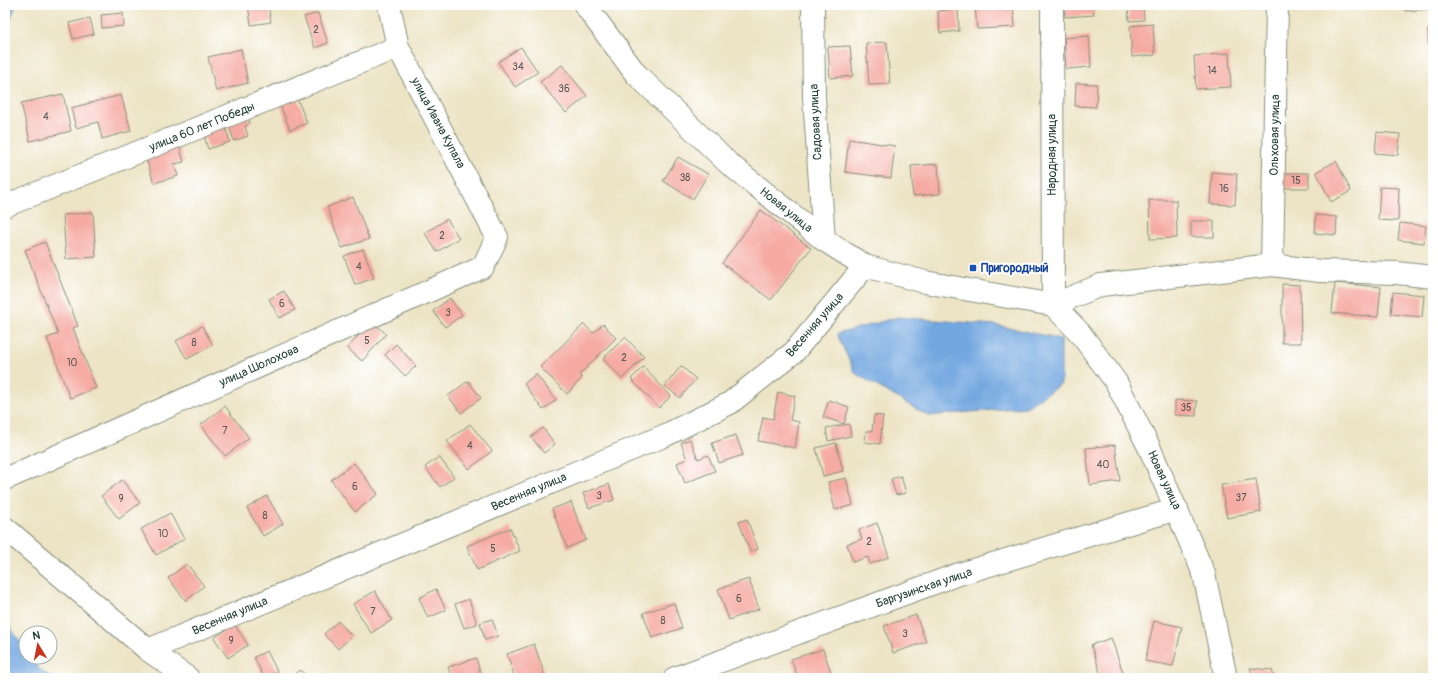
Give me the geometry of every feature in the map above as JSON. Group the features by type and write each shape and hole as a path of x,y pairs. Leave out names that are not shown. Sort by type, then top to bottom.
{"street":[{"name":"улица Ивана Купала","path":"389,5 398,47 497,237"},
{"name":"Новая улица","path":"585,5 636,74 728,163 824,240 865,266 925,282 1053,305 1080,334 1116,382 1150,450 1204,574 1225,677"},
{"name":"Садовая улица","path":"813,5 814,97 824,240"},
{"name":"Народная улица","path":"1052,5 1053,305"},
{"name":"Ольховая улица","path":"1272,265 1277,5"},
{"name":"улица 60 лет Победы","path":"5,206 398,47"},
{"name":"улица Шолохова","path":"5,479 483,266 497,237"},
{"path":"1053,305 1101,285 1272,265 1320,271 1397,273 1433,277"},
{"name":"Весенняя улица","path":"148,650 666,435 730,403 794,352 865,266"},
{"name":"Баргузинская улица","path":"676,678 956,576 1177,509"},
{"path":"5,528 148,650 188,678"}],"water":[{"path":"5,5 16,5 5,35"},
{"path":"898,317 995,325 1061,339 1061,384 1026,407 928,416 855,373 837,334"},
{"path":"5,620 18,639 18,665 36,665 39,669 52,678 5,678"}],"building":[{"path":"248,5 268,5 271,22 251,25"},
{"path":"975,5 1013,5 1015,27 977,29"},
{"path":"1064,5 1093,5 1094,15 1065,17"},
{"path":"1128,5 1143,5 1144,20 1129,21"},
{"path":"1404,5 1432,5 1432,9 1405,11"},
{"path":"958,9 959,31 940,33 938,11"},
{"path":"123,13 124,26 102,28 101,15"},
{"path":"318,13 328,43 315,48 304,17"},
{"path":"90,18 94,34 73,39 69,23"},
{"path":"1153,24 1155,55 1132,57 1130,26"},
{"path":"1428,29 1433,29 1433,60 1429,61"},
{"path":"1089,36 1091,67 1066,69 1064,38"},
{"path":"887,42 890,84 869,85 866,43"},
{"path":"850,46 853,76 830,78 828,47"},
{"path":"521,47 538,72 515,87 498,62"},
{"path":"241,49 248,83 216,91 208,57"},
{"path":"1229,53 1231,87 1196,89 1194,56"},
{"path":"562,65 587,96 566,113 540,82"},
{"path":"1076,83 1097,84 1096,107 1075,106"},
{"path":"295,93 307,123 290,130 278,100"},
{"path":"63,94 71,131 30,141 21,103"},
{"path":"121,95 131,131 102,139 98,122 76,128 71,108"},
{"path":"247,114 250,123 245,126 248,136 234,141 227,121"},
{"path":"225,125 230,142 208,149 203,132"},
{"path":"1377,132 1400,134 1398,155 1375,153"},
{"path":"849,139 895,146 891,178 845,172"},
{"path":"179,145 184,162 174,164 178,176 154,183 145,155"},
{"path":"678,157 708,174 693,199 663,181"},
{"path":"1336,161 1351,191 1331,202 1316,172"},
{"path":"938,164 940,194 913,196 911,166"},
{"path":"1212,172 1237,174 1235,205 1210,204"},
{"path":"1283,173 1309,173 1309,188 1283,188"},
{"path":"1380,187 1399,188 1398,221 1378,220"},
{"path":"353,197 369,239 342,248 327,207"},
{"path":"1149,200 1176,200 1177,238 1150,239"},
{"path":"761,210 811,248 771,300 722,263"},
{"path":"93,212 96,257 66,259 63,215"},
{"path":"1316,215 1337,217 1336,235 1315,233"},
{"path":"447,219 459,238 437,252 425,233"},
{"path":"1191,221 1214,221 1214,237 1191,237"},
{"path":"1400,223 1426,226 1424,243 1398,240"},
{"path":"45,242 78,326 73,328 96,388 70,398 47,338 58,334 25,250"},
{"path":"363,249 374,278 355,285 344,256"},
{"path":"1335,283 1381,287 1378,317 1332,313"},
{"path":"1282,284 1300,285 1301,343 1282,343"},
{"path":"284,291 295,310 279,318 269,299"},
{"path":"1393,292 1424,295 1422,317 1391,314"},
{"path":"450,298 462,315 445,327 433,311"},
{"path":"372,321 386,334 362,361 347,348"},
{"path":"584,324 593,333 603,324 616,338 579,375 582,378 567,394 540,367"},
{"path":"202,326 213,345 187,359 176,341"},
{"path":"625,337 644,357 622,379 603,359"},
{"path":"396,344 416,366 405,376 385,355"},
{"path":"681,366 696,379 680,398 665,386"},
{"path":"643,367 671,396 659,408 631,379"},
{"path":"536,374 556,400 543,410 524,384"},
{"path":"468,381 481,398 461,413 448,396"},
{"path":"778,392 795,396 790,420 799,422 795,448 758,441 763,417 773,419"},
{"path":"829,400 849,407 844,424 823,417"},
{"path":"1175,400 1197,401 1196,416 1175,415"},
{"path":"225,406 249,438 225,456 201,425"},
{"path":"874,415 883,416 880,444 865,442 866,431 872,431"},
{"path":"470,424 492,451 469,469 447,441"},
{"path":"849,424 851,436 828,441 826,428"},
{"path":"543,428 555,444 544,453 531,437"},
{"path":"736,435 743,455 719,463 712,443"},
{"path":"690,439 698,459 708,455 715,471 685,483 677,463 687,459 681,443"},
{"path":"836,443 843,471 823,476 816,448"},
{"path":"1115,445 1120,481 1090,485 1086,448"},
{"path":"439,457 454,477 440,487 425,467"},
{"path":"354,463 378,494 355,512 331,480"},
{"path":"901,476 906,493 896,495 891,479"},
{"path":"846,478 853,505 835,510 828,482"},
{"path":"1256,479 1261,512 1227,518 1221,485"},
{"path":"122,480 140,503 119,519 101,496"},
{"path":"609,484 614,500 589,508 583,493"},
{"path":"267,496 283,524 263,536 247,508"},
{"path":"571,502 586,540 567,548 552,509"},
{"path":"170,513 184,539 156,555 141,529"},
{"path":"747,519 758,549 750,552 739,522"},
{"path":"877,523 889,557 870,564 868,557 853,562 847,544 862,539 859,530"},
{"path":"510,528 520,551 477,570 467,546"},
{"path":"187,564 204,586 186,601 168,578"},
{"path":"749,579 759,609 729,620 718,589"},
{"path":"436,589 446,610 428,618 419,598"},
{"path":"375,591 392,620 371,633 353,604"},
{"path":"469,599 477,624 464,628 455,604"},
{"path":"674,603 682,628 652,638 643,613"},
{"path":"916,615 926,642 893,653 884,626"},
{"path":"492,619 498,636 485,640 480,623"},
{"path":"338,621 352,636 338,649 324,634"},
{"path":"1154,621 1182,627 1173,666 1145,661"},
{"path":"234,624 248,645 228,658 214,638"},
{"path":"1111,638 1125,678 1102,678 1091,645"},
{"path":"534,644 546,678 515,678 507,654"},
{"path":"823,649 833,678 798,678 791,659"},
{"path":"267,651 277,671 264,678 254,657"},
{"path":"476,658 482,678 452,678 448,667"},
{"path":"1250,668 1272,670 1274,678 1254,678"},
{"path":"300,670 309,678 292,678"}],"place":[{"name":"Пригородный","path":"973,268"}]}
